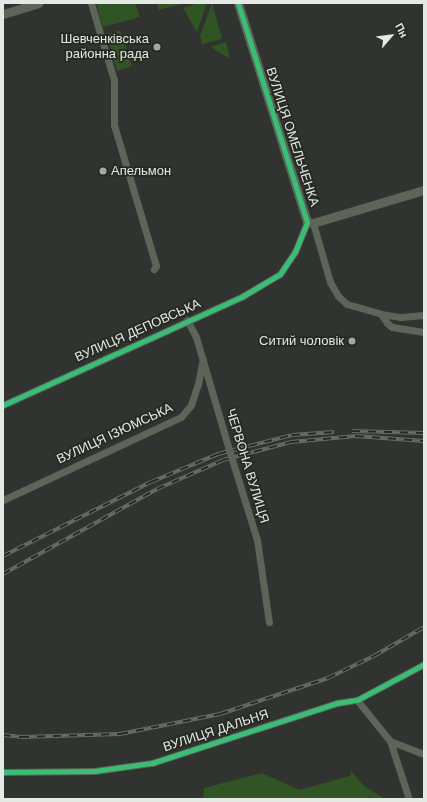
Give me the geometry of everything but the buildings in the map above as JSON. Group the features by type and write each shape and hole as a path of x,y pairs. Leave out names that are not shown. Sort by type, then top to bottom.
{"street":[{"path":"3,14 38,3"},
{"path":"90,3 114,80 114,125 156,266 154,269"},
{"name":"ВУЛИЦЯ ОМЕЛЬЧЕНКА","path":"238,3 310,222 295,252 280,274"},
{"path":"424,190 310,222 330,282 338,296 347,304 381,314 402,317 424,315"},
{"name":"ВУЛИЦЯ ДЕПОВСЬКА","path":"3,404 243,296 280,274"},
{"path":"381,314 387,323 392,326 424,332"},
{"name":"ЧЕРВОНА ВУЛИЦЯ","path":"187,320 196,337 257,540 269,622"},
{"name":"ВУЛИЦЯ ІЗЮМСЬКА","path":"3,500 181,417 191,405 198,384 203,359"},
{"name":"ВУЛИЦЯ ДАЛЬНЯ","path":"3,772 94,771 152,763 337,703 357,700 424,664"},
{"path":"357,700 390,741 410,799"},
{"path":"390,741 424,754"}],"green space":[{"path":"96,3 135,3 140,17 103,27"},
{"path":"157,3 185,3 159,10"},
{"path":"198,3 207,3 197,32 183,8"},
{"path":"212,3 222,39 202,44 200,36"},
{"path":"120,30 132,66 117,71 107,34"},
{"path":"226,42 230,59 211,47"},
{"path":"351,771 364,786 385,799 203,799 204,788 262,773 299,790 350,776"}],"railway":[{"path":"352,431 424,433"},
{"path":"3,556 151,482 218,454 292,435 334,432"},
{"path":"3,574 157,489 223,460 291,442 356,436 424,441"},
{"path":"3,735 21,737 120,734 220,714 328,678 374,656 424,627"}],"cycle path":[{"path":"3,405 243,296 280,274 295,252 307,222 238,3"},
{"path":"3,772 94,771 152,763 337,703 357,700 424,664"}],"place":[{"name":"Шевченківська районна рада","path":"157,47"},
{"name":"Апельмон","path":"103,171"},
{"name":"Ситий чоловік","path":"352,341"}]}
